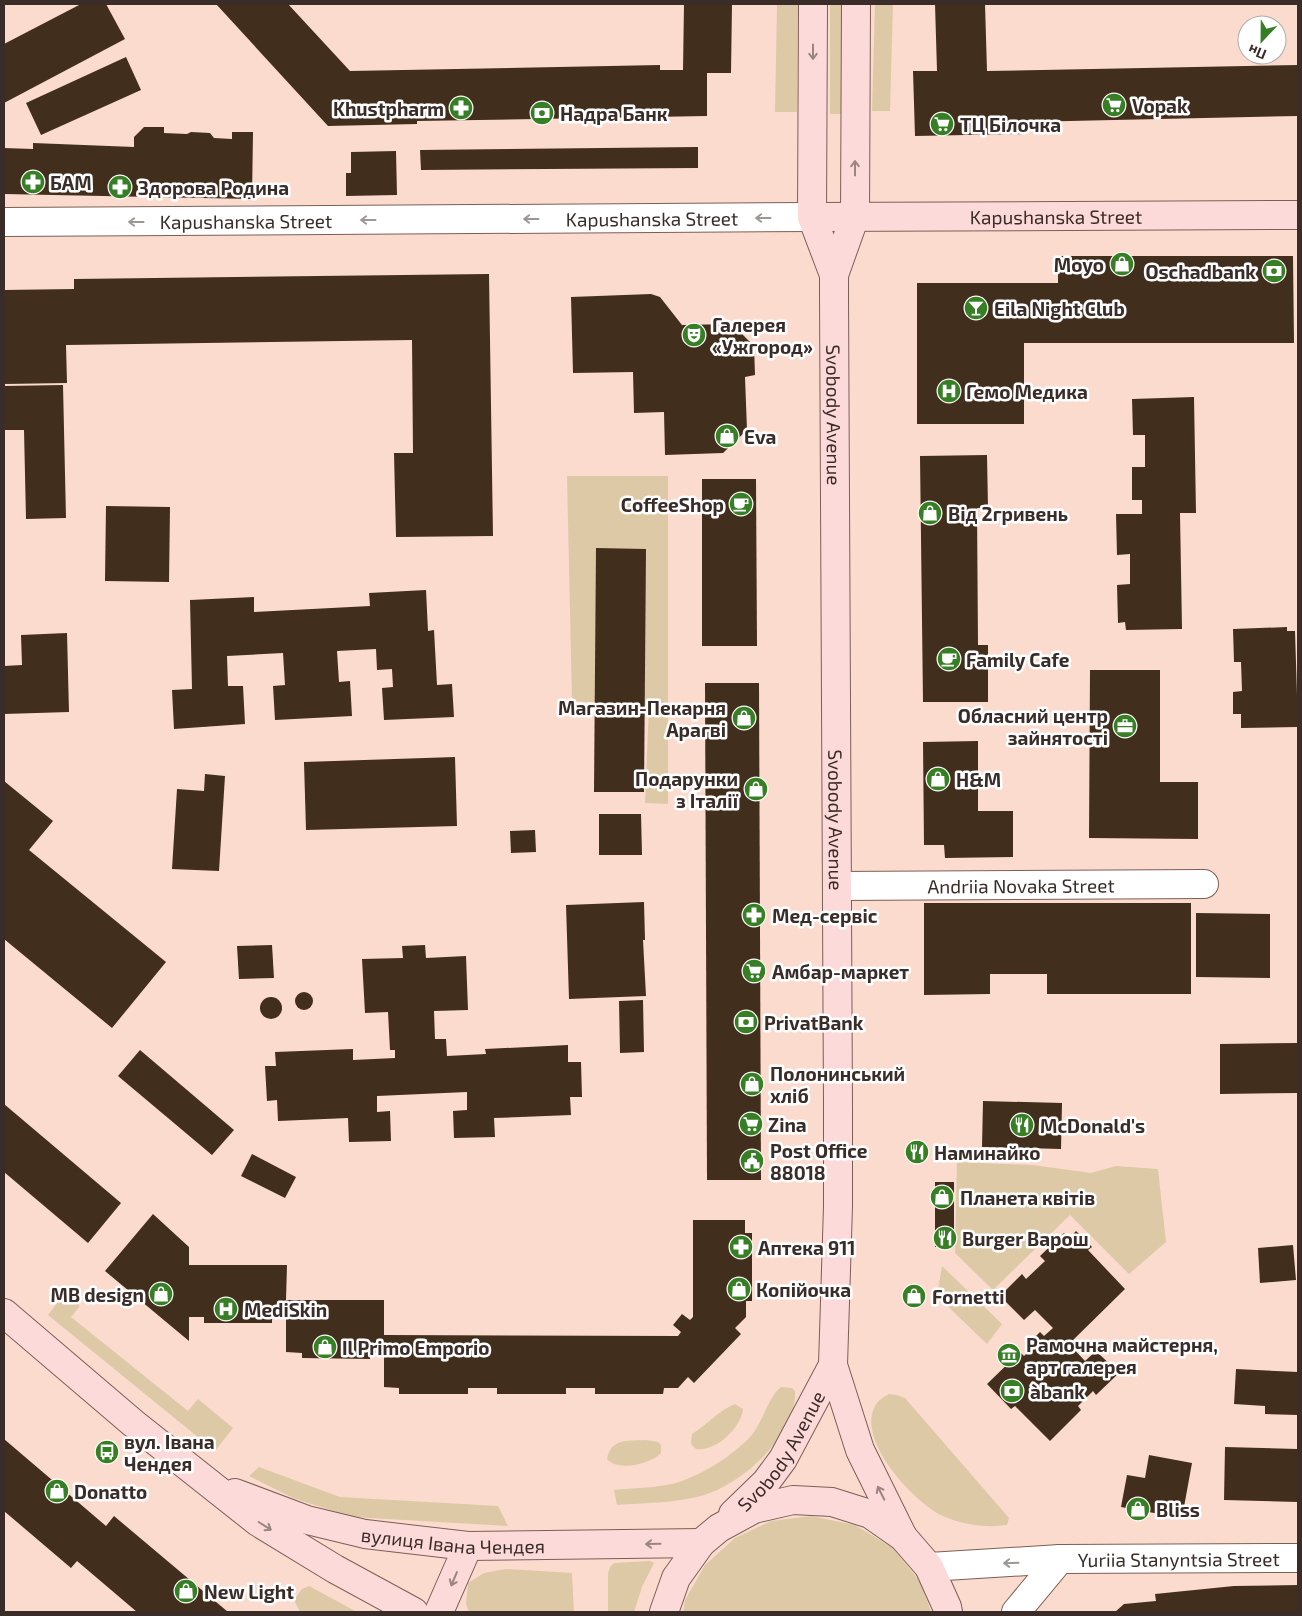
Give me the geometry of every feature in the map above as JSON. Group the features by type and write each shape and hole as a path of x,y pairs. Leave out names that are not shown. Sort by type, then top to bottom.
{"main road":[{"name":"Svobody Avenue","path":"813,4 812,217 834,275"},
{"name":"Svobody Avenue","path":"856,4 855,216 834,275 838,1175 833,1366 860,1450 903,1537"},
{"name":"Kapushanska Street","path":"812,217 1298,215"},
{"name":"вулиця Івана Чендея","path":"4,1312 133,1423 258,1522 334,1569 414,1612"},
{"name":"Svobody Avenue","path":"664,1612 676,1578 710,1535 766,1482 783,1459 833,1366"},
{"name":"вулиця Івана Чендея","path":"213,1485 307,1520 355,1532 468,1546 710,1535"},
{"path":"710,1535 754,1509 793,1500 832,1502 870,1514 903,1537 929,1566 948,1612"},
{"path":"439,1612 468,1546"}],"street":[{"name":"Kapushanska Street","path":"4,222 812,217"},
{"name":"Andriia Novaka Street","path":"837,886 1204,884"},
{"name":"Yuriia Stanyntsia Street","path":"929,1566 1060,1559 1298,1558"},
{"name":"Yuriia Stanyntsia Street","path":"1016,1612 1060,1559"}],"shaded area":[{"path":"777,4 798,4 797,112 775,112"},
{"path":"830,4 844,4 844,114 830,114"},
{"path":"875,4 893,4 890,111 872,111"},
{"path":"567,476 668,476 668,804 645,803 649,706 572,701"},
{"path":"957,1162 1033,1165 1091,1173 1116,1166 1158,1169 1166,1242 1129,1274 1070,1215 993,1290 955,1253"},
{"path":"942,1266 1002,1324 987,1344 937,1296"},
{"path":"65,1293 80,1306 71,1317 188,1411 198,1399 233,1428 215,1451 48,1315"},
{"path":"781,1387 792,1388 795,1391 793,1408 787,1425 777,1441 749,1470 717,1490 701,1496 670,1501 617,1505 614,1490 650,1487 682,1481 703,1471 735,1451 751,1436 776,1391"},
{"path":"889,1394 905,1398 1009,1518 1007,1525 975,1525 950,1519 931,1509 904,1485 881,1453 874,1436 871,1420 879,1400"},
{"path":"735,1404 743,1409 738,1424 733,1431 711,1447 696,1449 691,1444 692,1434"},
{"path":"646,1440 658,1442 661,1445 661,1453 642,1463 626,1466 612,1463 607,1459 612,1447 616,1444 627,1441"},
{"path":"259,1467 340,1497 498,1506 508,1526 352,1517 293,1498 249,1476"},
{"path":"811,1516 855,1525 893,1548 921,1583 931,1612 683,1612 685,1600 705,1565 735,1538 771,1521"},
{"path":"650,1561 654,1563 642,1587 634,1612 608,1612 608,1573 610,1567 614,1563"},
{"path":"506,1569 572,1573 574,1612 469,1612 466,1604 468,1583 484,1573"},
{"path":"309,1586 357,1612 300,1612 294,1600 302,1589"}],"building":[{"path":"81,4 106,4 125,39 4,103 4,44"},
{"path":"216,4 288,4 350,71 660,65 660,70 683,70 684,4 732,4 731,73 707,73 707,116 417,121 417,124 328,126"},
{"path":"935,4 985,4 987,71 1298,65 1298,116 1024,122 1024,134 915,136 913,71 937,71"},
{"path":"126,57 141,90 41,135 26,103"},
{"path":"144,127 164,127 164,133 210,133 214,138 232,139 232,132 253,132 252,199 4,194 4,148 33,149 33,143 134,147 134,137"},
{"path":"698,147 698,168 421,170 420,150"},
{"path":"396,151 397,195 346,196 346,173 351,173 351,152"},
{"path":"1058,256 1293,256 1294,343 1024,343 1024,424 917,424 917,283 1058,283"},
{"path":"489,274 493,536 396,537 394,453 413,453 412,340 66,345 67,383 4,384 4,290 74,289 74,279"},
{"path":"651,294 660,297 682,325 732,324 754,346 755,375 745,377 747,430 723,453 665,455 664,412 634,413 633,372 573,373 571,297"},
{"path":"63,385 66,518 26,519 24,430 4,430 4,386"},
{"path":"1194,397 1196,513 1180,513 1182,629 1126,630 1125,622 1118,623 1117,585 1130,584 1130,554 1117,555 1116,514 1142,514 1142,500 1132,500 1132,467 1145,467 1145,435 1133,435 1132,399"},
{"path":"987,455 988,508 977,508 978,645 988,645 988,702 923,702 920,456"},
{"path":"702,479 756,479 757,646 702,646"},
{"path":"106,506 170,507 169,582 105,581"},
{"path":"596,548 646,549 644,792 594,792"},
{"path":"426,590 428,631 434,630 437,685 452,684 454,717 384,720 382,688 393,687 392,669 377,670 376,649 337,651 339,682 350,681 352,716 275,720 273,686 285,685 283,653 227,656 228,686 243,686 245,724 174,729 172,690 192,689 190,600 254,597 254,612 370,606 369,593"},
{"path":"1287,627 1287,631 1295,631 1298,727 1241,728 1241,714 1233,714 1233,692 1242,691 1241,662 1234,662 1233,629"},
{"path":"67,633 69,712 4,714 4,666 22,665 21,635"},
{"name":"Обласний центр зайнятості","path":"1090,670 1160,670 1160,782 1198,782 1198,839 1089,838"},
{"path":"705,683 759,683 761,1180 707,1180"},
{"path":"978,741 978,811 1013,811 1013,857 945,858 944,845 924,845 923,742"},
{"path":"455,757 457,826 306,830 304,762"},
{"path":"205,774 225,776 219,871 172,869 177,789 204,791"},
{"path":"4,781 53,821 29,850 166,962 112,1028 4,939"},
{"path":"599,814 641,814 642,855 599,855"},
{"path":"535,830 536,852 511,853 510,831"},
{"path":"644,902 645,940 643,940 646,996 569,999 566,905"},
{"path":"924,903 1191,903 1191,994 1047,994 1047,974 990,974 990,994 924,995"},
{"path":"1196,913 1270,914 1270,978 1196,977"},
{"path":"272,945 274,978 239,979 237,946"},
{"path":"425,945 426,958 466,956 468,1010 434,1011 435,1039 446,1039 447,1056 486,1054 485,1049 568,1045 568,1062 581,1062 582,1097 570,1097 571,1115 494,1118 495,1137 454,1138 453,1111 467,1110 467,1092 377,1096 377,1112 390,1111 391,1141 349,1142 348,1118 278,1121 277,1100 267,1101 265,1066 276,1066 275,1052 353,1049 353,1060 395,1058 395,1050 390,1050 388,1012 365,1013 362,959 403,958 402,946"},
{"path":"304,992 310,995 313,1001 310,1007 304,1010 298,1007 295,1001 298,995"},
{"path":"271,997 279,1000 282,1008 279,1016 271,1019 263,1016 260,1008 263,1000"},
{"path":"643,1000 644,1052 620,1053 619,1001"},
{"path":"1298,1043 1298,1093 1220,1094 1220,1044"},
{"path":"140,1050 234,1130 212,1155 118,1076"},
{"name":"McDonald's","path":"983,1101 1062,1103 1061,1149 982,1147"},
{"path":"4,1104 121,1203 88,1243 4,1172"},
{"path":"252,1154 296,1177 285,1198 241,1176"},
{"path":"935,1182 954,1182 954,1247 935,1247"},
{"path":"153,1214 189,1247 189,1265 287,1265 286,1300 384,1300 384,1335 678,1336 681,1332 673,1325 682,1314 690,1320 693,1317 693,1220 745,1220 745,1233 752,1233 752,1301 746,1301 746,1317 735,1328 741,1334 694,1383 688,1377 678,1388 664,1388 663,1394 595,1394 595,1388 566,1388 566,1394 497,1394 497,1388 468,1388 468,1394 399,1394 399,1388 384,1387 384,1352 370,1353 370,1359 302,1358 302,1353 286,1352 286,1317 272,1317 272,1323 204,1323 204,1317 189,1317 189,1341 105,1271"},
{"path":"1076,1231 1092,1247 1088,1250 1125,1289 1069,1344 1085,1361 1096,1351 1119,1373 1096,1395 1093,1391 1078,1406 1081,1410 1050,1441 1015,1406 1011,1409 987,1384 1020,1352 1024,1356 1033,1347 1029,1343 1040,1332 1044,1336 1053,1328 1035,1310 1024,1320 1000,1296 1022,1274 1026,1279 1045,1261 1040,1256 1064,1233 1069,1239"},
{"path":"1293,1245 1296,1280 1260,1283 1258,1248"},
{"path":"1236,1369 1298,1372 1298,1415 1265,1414 1265,1406 1234,1404"},
{"path":"4,1439 106,1526 114,1516 228,1612 137,1612 77,1561 71,1568 4,1511"},
{"path":"1225,1447 1298,1449 1298,1502 1224,1500"},
{"path":"1149,1455 1192,1463 1182,1518 1121,1507 1127,1475 1145,1478"},
{"path":"1298,1585 1298,1612 1115,1612 1124,1604 1156,1601 1155,1594 1234,1586"}],"place":[{"name":"Vopak","path":"1114,105"},
{"name":"Khustpharm","path":"461,108"},
{"name":"Надра Банк","path":"542,113"},
{"name":"ТЦ Білочка","path":"942,124"},
{"name":"БАМ","path":"33,182"},
{"name":"Здорова Родина","path":"120,187"},
{"name":"Moyo","path":"1122,264"},
{"name":"Oschadbank","path":"1274,271"},
{"name":"Eila Night Club","path":"976,308"},
{"name":"Галерея «Ужгород»","path":"694,335"},
{"name":"Гемо Медика","path":"949,391"},
{"name":"Eva","path":"727,436"},
{"name":"CoffeeShop","path":"741,504"},
{"name":"Від 2гривень","path":"930,513"},
{"name":"Family Cafe","path":"949,659"},
{"name":"Магазин-Пекарня Арагві","path":"744,718"},
{"name":"Обласний центр зайнятості","path":"1125,726"},
{"name":"H&M","path":"938,779"},
{"name":"Подарунки з Італії","path":"756,789"},
{"name":"Мед-сервіс","path":"754,915"},
{"name":"Амбар-маркет","path":"754,971"},
{"name":"PrivatBank","path":"746,1022"},
{"name":"Полонинський хліб","path":"752,1084"},
{"name":"Zina","path":"751,1124"},
{"name":"McDonald's","path":"1022,1125"},
{"name":"Наминайко","path":"917,1152"},
{"name":"Post Office 88018","path":"752,1161"},
{"name":"Планета квітів","path":"942,1197"},
{"name":"Burger Варош","path":"945,1238"},
{"name":"Аптека 911","path":"741,1247"},
{"name":"Копійочка","path":"739,1289"},
{"name":"MB design","path":"161,1294"},
{"name":"Fornetti","path":"914,1296"},
{"name":"MediSkin","path":"226,1309"},
{"name":"Il Primo Emporio","path":"325,1347"},
{"name":"Рамочна майстерня, арт галерея","path":"1009,1355"},
{"name":"àbank","path":"1012,1391"},
{"name":"вул. Івана Чендея","path":"107,1452"},
{"name":"Donatto","path":"57,1491"},
{"name":"Bliss","path":"1138,1509"},
{"name":"New Light","path":"186,1591"}]}
